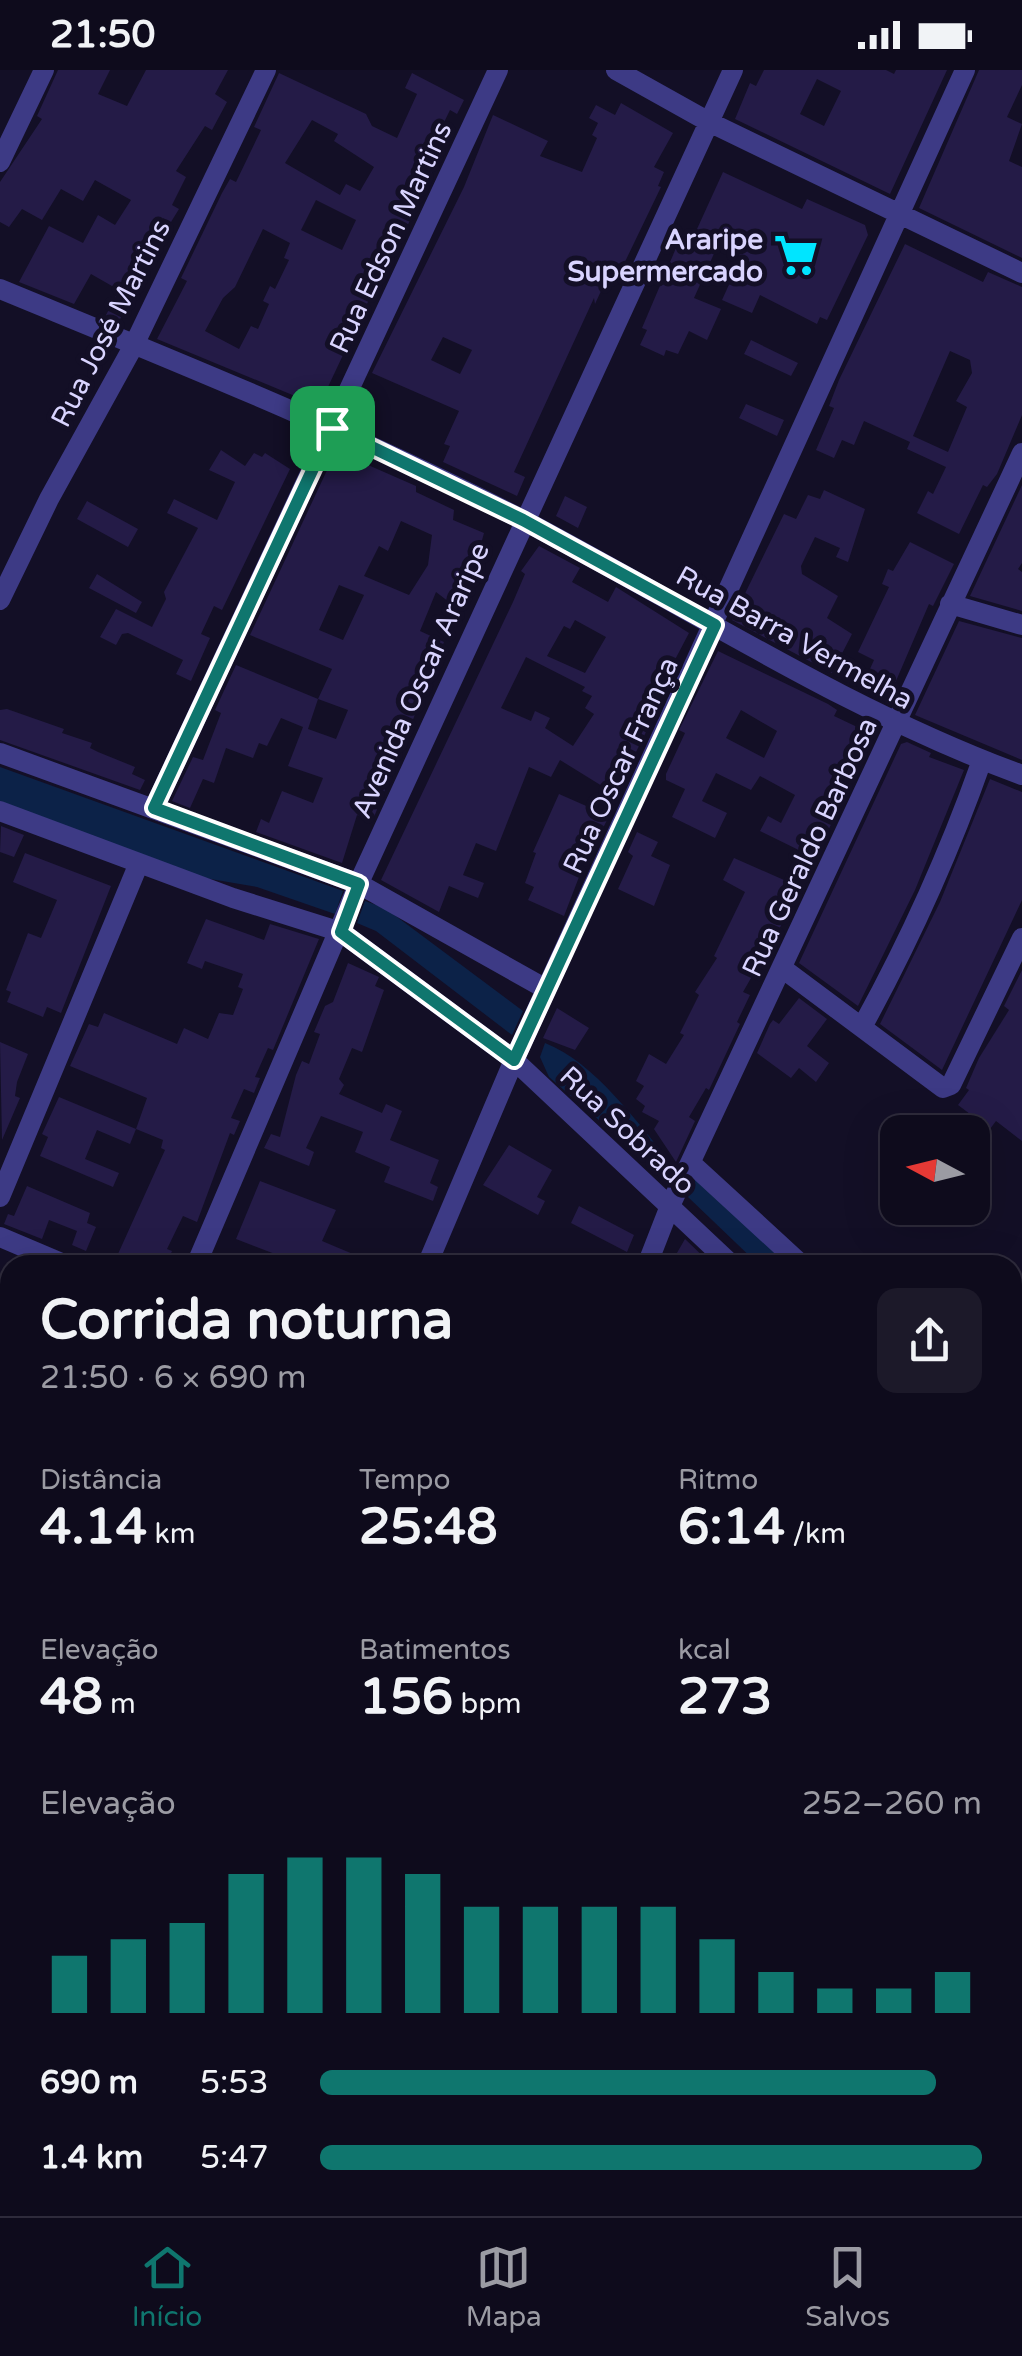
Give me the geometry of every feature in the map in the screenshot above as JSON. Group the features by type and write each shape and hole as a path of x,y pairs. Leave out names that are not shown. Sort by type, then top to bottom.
{"street":[{"path":"0,162 44,70"},
{"name":"Rua José Martins","path":"0,600 49,499 134,344 266,70"},
{"name":"Rua Edson Martins","path":"154,808 498,70"},
{"path":"616,70 709,122 1022,273"},
{"name":"Avenida Oscar Araripe","path":"200,1255 359,884 523,520 734,70"},
{"name":"Rua Oscar França","path":"431,1255 514,1060 965,70"},
{"name":"Rua Barra Vermelha","path":"0,289 332,428 523,520 896,725 1022,775"},
{"name":"Rua Geraldo Barbosa","path":"651,1255 670,1206 950,604 1014,490 1022,452"},
{"path":"950,604 1022,625"},
{"path":"0,753 359,884 546,989"},
{"path":"862,1028 920,919 982,760"},
{"name":"Rua Sobrado","path":"0,811 341,932 514,1060 721,1255"},
{"path":"0,1197 139,863"},
{"path":"782,968 938,1087 948,1088 1022,938"},
{"path":"692,1164 791,1255"},
{"path":"0,1237 42,1255"}],"water":[{"path":"0,767 343,891 335,914 257,887 187,875 0,801"},
{"path":"365,901 385,908 523,1011 512,1035 376,931 357,923"},
{"path":"545,1043 581,1065 614,1096 672,1164 665,1177 549,1077 540,1057"},
{"path":"697,1175 781,1255 749,1255 688,1197"}],"building":[{"path":"58,70 110,70 98,94 127,106 146,70 228,70 215,94 227,102 212,130 205,126 176,171 186,177 172,205 179,209 171,222 163,218 148,244 158,251 118,323 105,317 119,290 91,274 74,304 19,282 49,226 83,243 98,215 115,225 131,200 95,180 83,201 61,189 42,220 22,209 9,227 0,222 0,182 42,119 37,116"},
{"path":"764,70 886,70 894,74 896,70 947,70 890,194 735,119 750,83 756,86","holes":["817,79 841,91 824,126 800,114"]},
{"path":"979,70 1022,70 1022,85 1007,117 1022,124 1009,161 1022,167 1022,258 919,208"},
{"path":"279,73 366,114 372,126 397,138 417,94 405,88 412,73 464,100 457,114 450,110 429,153 439,157 400,242 392,238 377,267 383,270 319,406 157,339 187,281 181,278 222,193 230,179 236,182 261,130 254,127","holes":["312,120 338,134 334,141 374,167 360,191 346,184 340,195 285,163","316,200 356,220 342,250 301,230","263,229 290,243 284,258 289,260 275,289 270,286 263,301 269,304 258,329 251,326 239,349 205,331 223,298 235,287"]},
{"path":"621,103 673,133 654,167 664,172 658,186 661,187 622,268 612,267 595,304 594,298 514,472 525,477 517,496 443,462 450,446 444,444 459,411 372,373 464,187 493,115 548,141 540,156 582,172 597,138 592,135 598,123 589,118 596,105 615,115","holes":["443,337 472,350 460,374 431,360"]},
{"name":"Araripe Supermercado","path":"723,172 802,209 807,199 865,225 868,235 827,320 820,317 817,324 760,295 752,313 722,300 741,258 717,247 694,298 721,309 707,340 689,331 678,354 666,350 664,356 640,345 647,330 642,328 682,234 692,240"},
{"path":"905,244 983,282 988,272 1022,287 1022,415 997,474 987,487 983,485 959,534 917,513 928,491 933,494 946,467 907,449 910,442 864,421 854,445 842,440 834,458 816,450 834,408 829,406","holes":["950,351 970,360 972,373 956,401 967,407 948,452 913,436"]},
{"path":"751,340 798,363 791,376 744,354"},
{"path":"746,404 784,420 777,436 739,418"},
{"path":"221,450 245,466 254,453 262,457 265,453 290,469 222,610 214,606 201,634 210,638 191,681 176,674 183,660 128,633 122,634 116,645 100,637 116,609 152,627 166,599 164,592 198,528 167,513 174,499 217,520 235,482 209,470"},
{"path":"336,451 416,486 416,492 454,510 453,520 484,533 476,562 485,565 479,580 472,577 453,605 436,592 420,631 444,642 372,822 357,815 342,863 256,832 261,819 269,823 282,791 313,803 323,778 288,766 303,727 281,718 267,746 259,743 253,758 226,748 214,783 203,779 190,808 172,801 193,757 203,760 221,713 215,710 236,665 318,699 332,669 250,635","holes":["401,521 432,535 428,565 409,595 364,576 379,546 388,551","339,585 364,595 343,640 319,630","318,699 348,710 336,739 308,729"]},
{"path":"1022,485 1022,563 1018,569 1022,572 1022,611 970,596"},
{"path":"824,490 865,509 848,562 836,557 840,548 815,537 801,566 802,574 838,596 827,618 852,634 832,673 732,620 784,514 796,519 808,495 820,499"},
{"path":"565,496 587,507 578,528 556,516"},
{"path":"87,501 138,529 128,547 77,519"},
{"path":"910,542 954,564 933,606 929,604 887,702 861,689 874,660 858,652 889,587 882,584 888,569 893,571"},
{"path":"539,546 580,568 572,582 608,602 616,587 689,633 669,671 674,675 615,794 560,760 551,777 529,767 496,851 476,843 463,875 484,883 478,898 449,886 439,912 381,880 513,602 525,574 521,571","holes":["575,620 606,637 585,673 547,656 564,626 570,629","526,657 585,687 582,691 592,696 585,708 594,714 573,746 545,728 550,718 535,711 531,721 501,708"]},
{"path":"97,574 142,602 136,613 89,588"},
{"path":"959,621 1022,638 1022,760 915,715"},
{"path":"718,651 828,704 837,710 834,716 872,734 858,772 851,772 831,814 835,816 815,858 760,831 768,816 781,823 795,795 760,776 751,790 716,773 702,801 727,813 715,838 672,817 685,789 666,780 685,733 679,730","holes":["741,710 777,731 764,758 726,738"]},
{"path":"0,710 64,729 62,733 92,743 90,748 135,767 132,774 145,780 140,790 0,740"},
{"path":"907,742 931,753 929,757 964,770 915,890 858,1006 799,963 901,744"},
{"path":"990,779 1022,792 1022,900 942,1070 880,1024 940,902"},
{"path":"559,794 609,816 602,830 595,826 572,874 579,877 564,916 528,900 534,887 525,883 536,853 533,852"},
{"path":"1,826 24,835 14,857 0,852"},
{"path":"637,832 658,842 651,856 670,865 654,906 618,889 633,856 628,852"},
{"path":"25,853 111,886 61,1013 47,1007 43,1017 7,1002 11,992 6,990 28,933 41,938 57,900 13,882"},
{"path":"734,858 793,884 784,902 794,903 743,992 750,995 737,1022 740,1024 709,1090 706,1088 689,1117 695,1121 676,1162 654,1129 659,1121 642,1112 645,1106 636,1099 644,1086 636,1081 649,1054 666,1064 684,1035 680,1033 699,995 695,992 717,958 714,956 745,892 723,880"},
{"path":"206,919 264,940 270,924 319,939 273,1050 268,1048 255,1077 260,1078 254,1093 244,1089 231,1118 240,1121 234,1135 230,1133 197,1222 183,1216 167,1249 172,1251 170,1255 118,1255 165,1150 161,1148 163,1140 136,1129 147,1098 70,1066 89,1024 98,1027 104,1013 177,1044 184,1028 208,1039 219,1013 233,1015 243,989 238,987 243,974 205,961 202,969 187,963"},
{"path":"348,963 379,977 375,986 384,990 362,1052 352,1048 339,1079 344,1085 339,1094 382,1113 386,1104 402,1111 390,1140 439,1160 430,1183 438,1187 433,1201 384,1182 390,1167 355,1152 363,1132 321,1116 306,1148 314,1152 309,1166 264,1148 271,1134 280,1137 296,1075 302,1061 309,1064 320,1034 314,1032 325,1006 333,1002"},
{"path":"1022,970 1022,1141 996,1121 990,1129 990,1115 971,1115 958,1105 969,1090 966,1088 979,1058 1009,1010 1004,1006"},
{"path":"799,998 827,1019 807,1046 829,1063 816,1082 799,1068 791,1078 757,1053 773,1020 779,1024"},
{"path":"557,1008 589,1028 575,1050 543,1038"},
{"path":"0,1042 28,1054 17,1082 15,1096 20,1098 2,1140"},
{"path":"59,1097 136,1129 130,1144 97,1130 85,1159 119,1173 113,1187 40,1156 48,1137 42,1134"},
{"path":"509,1145 552,1170 537,1197 545,1201 538,1215 483,1185"},
{"path":"260,1181 336,1210 322,1241 355,1255 278,1255 236,1239"},
{"path":"27,1186 90,1213 87,1223 96,1227 86,1251 72,1245 77,1231 49,1220 42,1239 4,1224 8,1214 14,1216"},
{"path":"579,1206 634,1235 627,1252 571,1223"},
{"path":"685,1239 702,1255 676,1255"}],"place":[{"name":"Araripe Supermercado","path":"796,255"}],"route":[{"path":"332,428 523,520 715,625 514,1060 341,932 359,884 314,871 154,808 332,428"}]}
